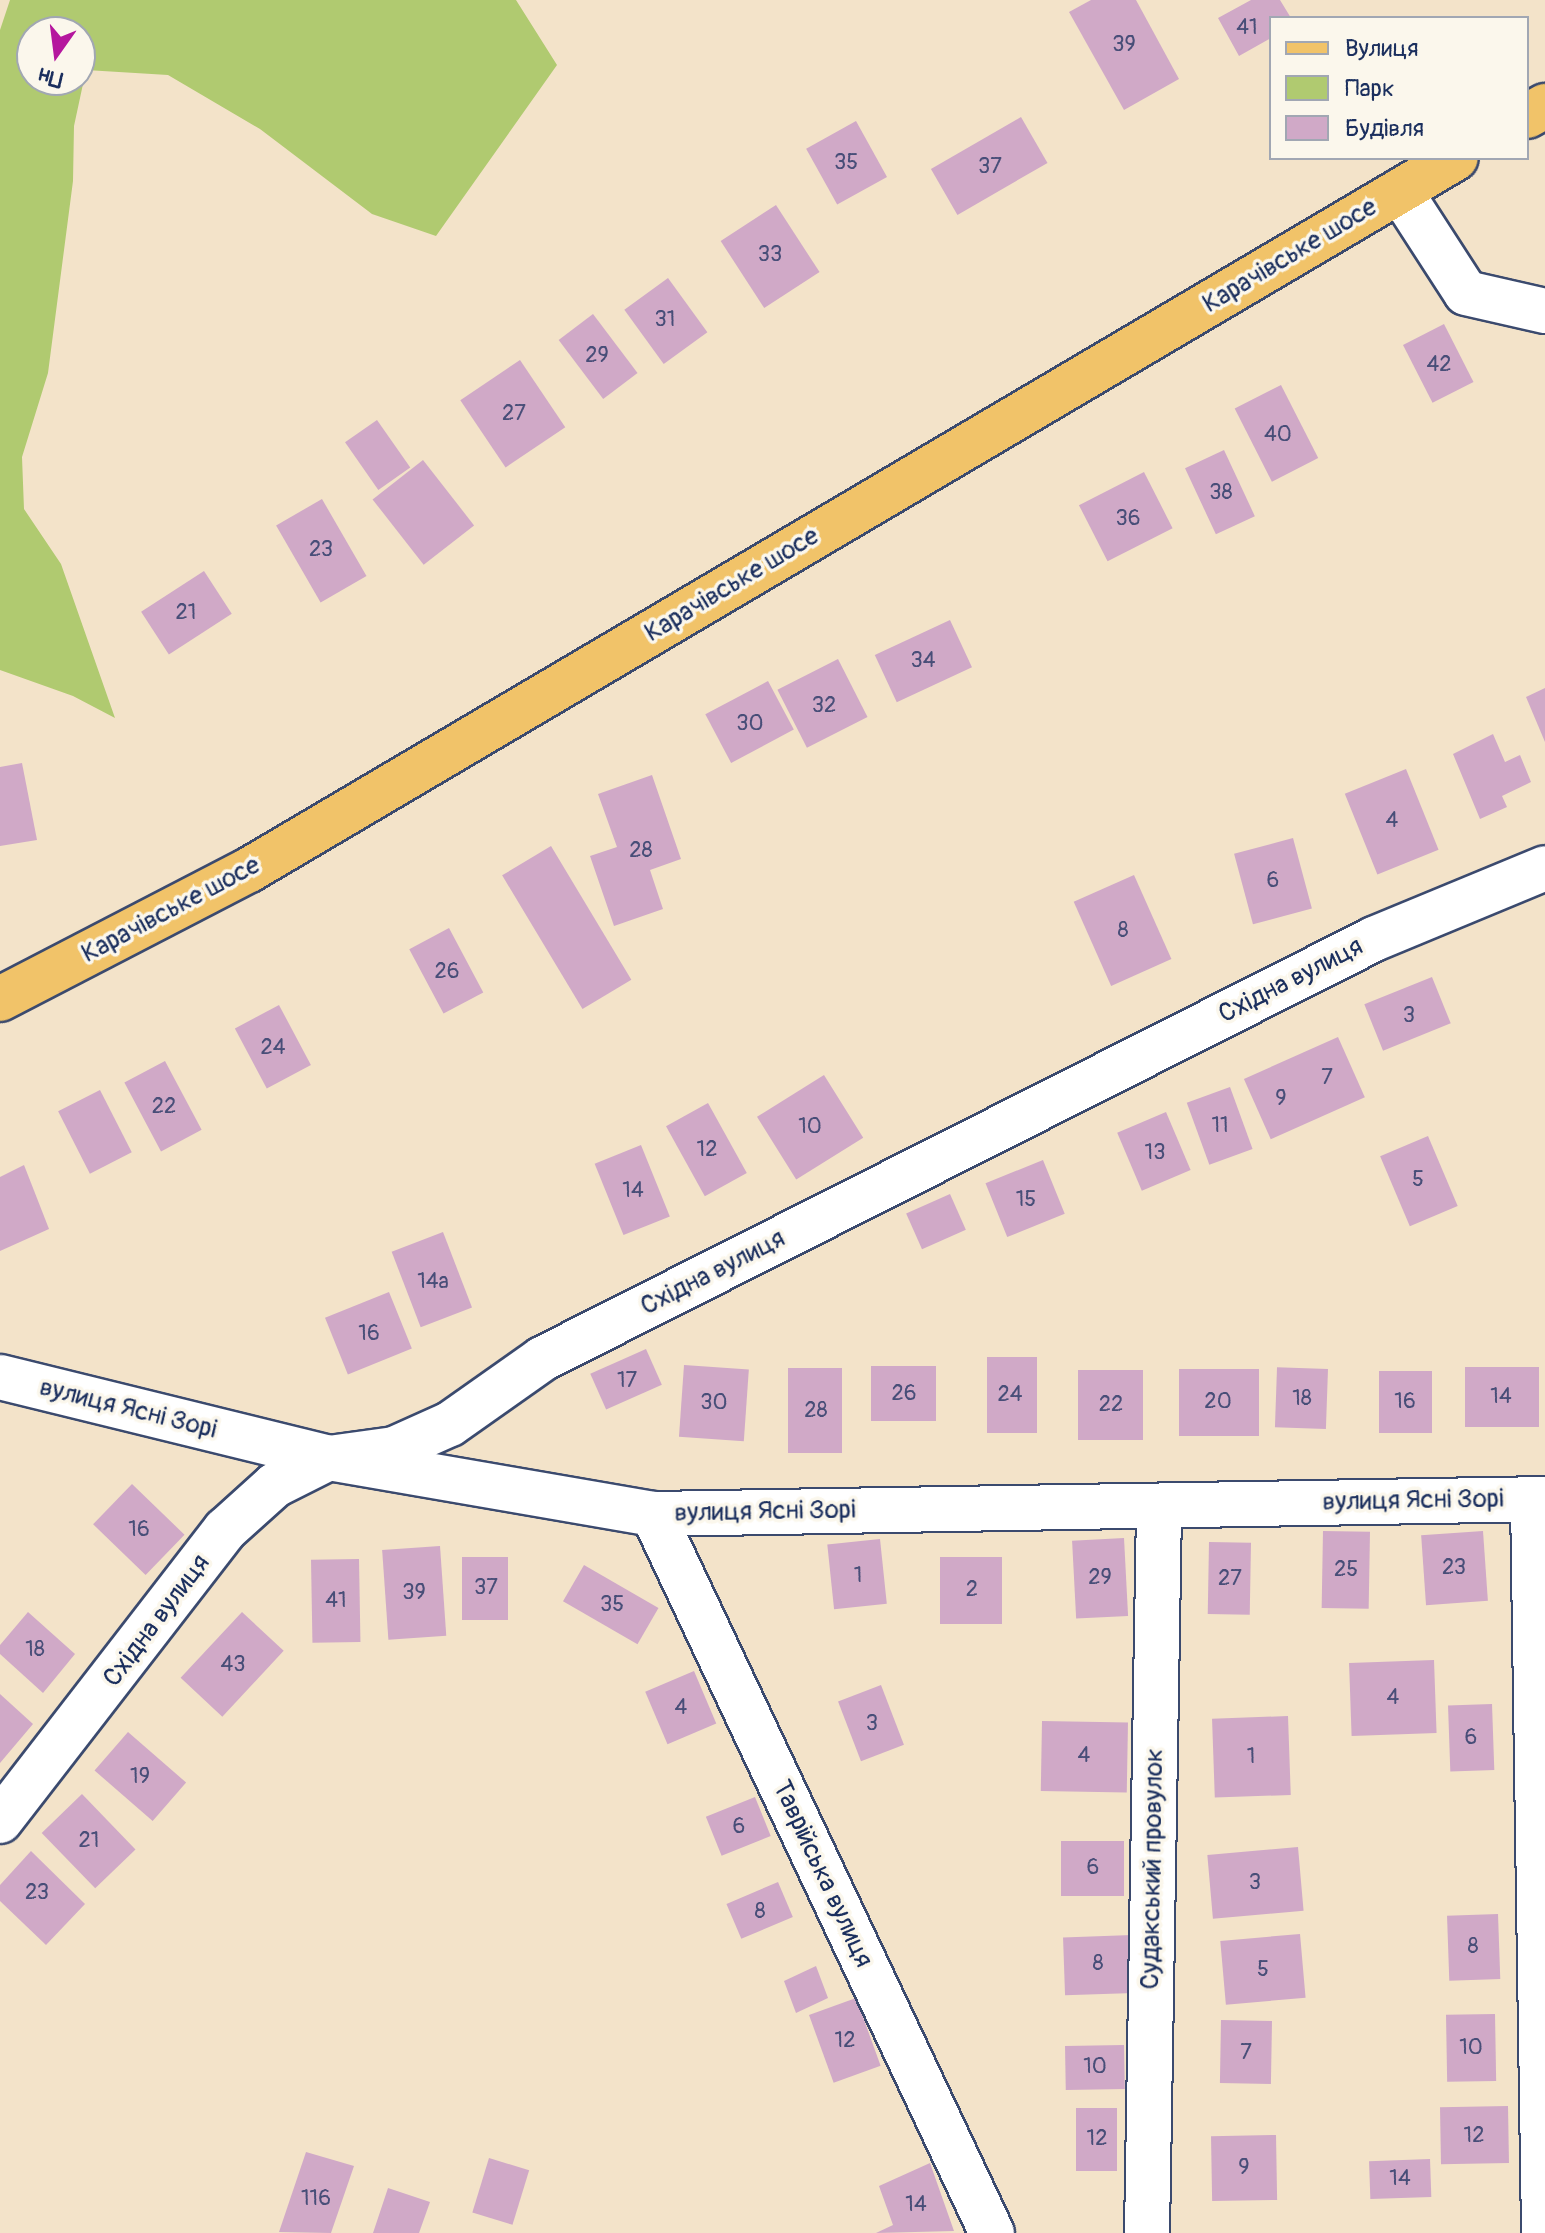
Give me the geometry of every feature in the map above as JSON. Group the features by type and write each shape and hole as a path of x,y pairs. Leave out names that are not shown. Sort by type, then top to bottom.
{"main road":[{"name":"Карачівське шосе","path":"0,999 249,870 1453,160"}],"street":[{"path":"1400,191 1466,293 1545,311"},
{"name":"Східна вулиця","path":"0,1821 225,1530 275,1485 329,1458 394,1449 450,1424 556,1352 1374,939 1545,868"},
{"name":"вулиця Ясні Зорі","path":"0,1377 329,1458 653,1514 1539,1499"},
{"path":"1539,1499 1544,2233"},
{"name":"Судакський провулок","path":"1147,2233 1159,1506"},
{"name":"Таврійська вулиця","path":"653,1514 992,2233"}],"green space":[{"path":"10,0 516,0 557,65 436,236 372,214 260,129 168,75 96,71 96,16 16,16 16,96 80,96 74,126 73,181 48,373 22,457 24,509 61,564 115,718 73,696 0,670 0,30"}],"building":[{"path":"1091,0 1136,0 1179,79 1124,110 1069,12"},
{"path":"1251,0 1280,0 1290,16 1269,16 1269,39 1239,56 1218,18"},
{"path":"1021,117 1048,163 957,215 931,169"},
{"path":"856,121 887,177 837,205 806,149"},
{"path":"776,205 820,272 764,308 721,241"},
{"path":"668,278 707,332 664,364 624,310"},
{"path":"593,314 638,373 603,399 559,340"},
{"path":"1444,324 1474,382 1433,403 1403,345"},
{"path":"520,360 565,427 506,467 460,400"},
{"path":"1281,385 1318,458 1272,482 1235,409"},
{"path":"377,420 410,468 378,490 345,442"},
{"path":"1224,450 1255,516 1216,534 1185,468"},
{"path":"423,460 474,525 424,565 373,499"},
{"path":"1144,472 1173,528 1108,561 1079,505"},
{"path":"322,499 367,576 321,603 276,526"},
{"path":"204,571 232,614 169,655 141,612"},
{"path":"950,620 972,667 897,702 875,655"},
{"path":"838,659 868,717 807,748 777,690"},
{"path":"768,681 794,730 731,763 705,714"},
{"path":"1545,688 1545,742 1526,697"},
{"path":"1493,734 1505,762 1520,755 1531,782 1502,796 1507,807 1480,819 1453,754"},
{"path":"22,763 37,840 0,846 0,767"},
{"path":"1406,769 1439,850 1377,874 1345,794"},
{"path":"652,775 681,859 650,870 663,909 614,926 590,856 617,847 598,794"},
{"path":"1293,838 1312,909 1253,924 1234,854"},
{"path":"551,846 631,980 582,1009 502,875"},
{"path":"1134,875 1171,959 1111,986 1074,902"},
{"path":"449,928 483,992 444,1014 409,949"},
{"path":"1432,977 1451,1023 1383,1051 1364,1004"},
{"path":"279,1005 311,1065 267,1089 235,1028"},
{"path":"1338,1037 1365,1097 1271,1139 1244,1079"},
{"path":"165,1061 202,1130 161,1151 124,1083"},
{"path":"824,1075 863,1138 796,1180 757,1117"},
{"path":"1230,1087 1253,1149 1209,1165 1187,1103"},
{"path":"100,1090 132,1152 90,1174 58,1111"},
{"path":"708,1103 747,1173 705,1196 666,1126"},
{"path":"1166,1112 1191,1170 1142,1191 1117,1133"},
{"path":"1428,1136 1458,1206 1410,1226 1380,1156"},
{"path":"641,1145 670,1216 623,1235 595,1164"},
{"path":"1043,1160 1065,1214 1007,1237 986,1183"},
{"path":"24,1165 49,1229 0,1251 0,1177"},
{"path":"950,1194 966,1230 922,1249 906,1214"},
{"path":"443,1232 472,1308 421,1327 392,1252"},
{"path":"389,1292 412,1349 348,1374 325,1318"},
{"path":"646,1349 662,1385 606,1409 590,1374"},
{"path":"987,1357 1037,1357 1037,1433 987,1433"},
{"path":"684,1365 749,1370 744,1441 679,1437"},
{"path":"871,1366 936,1366 936,1421 871,1421"},
{"path":"1277,1367 1328,1369 1326,1429 1275,1427"},
{"path":"1465,1367 1539,1367 1539,1427 1465,1427"},
{"path":"788,1368 842,1368 842,1453 788,1453"},
{"path":"1179,1369 1259,1369 1259,1436 1179,1436"},
{"path":"1078,1370 1143,1370 1143,1440 1078,1440"},
{"path":"1379,1371 1432,1371 1432,1433 1379,1433"},
{"path":"132,1484 185,1535 146,1575 93,1524"},
{"path":"1323,1531 1370,1532 1369,1609 1322,1608"},
{"path":"1483,1531 1488,1601 1426,1605 1421,1535"},
{"path":"1124,1538 1128,1616 1076,1619 1072,1541"},
{"path":"880,1539 887,1604 834,1609 827,1545"},
{"path":"1209,1542 1251,1543 1250,1615 1208,1614"},
{"path":"440,1546 446,1636 388,1640 382,1550"},
{"path":"462,1557 508,1557 508,1620 462,1620"},
{"path":"940,1557 1002,1557 1002,1624 940,1624"},
{"path":"359,1559 360,1642 312,1643 311,1560"},
{"path":"584,1565 658,1608 637,1644 563,1601"},
{"path":"28,1612 75,1654 43,1693 0,1654 0,1645"},
{"path":"242,1612 284,1651 222,1717 181,1678"},
{"path":"1434,1660 1437,1733 1352,1736 1349,1663"},
{"path":"694,1671 716,1723 667,1744 645,1692"},
{"path":"881,1685 904,1745 861,1761 838,1701"},
{"path":"0,1694 33,1724 0,1763"},
{"path":"1492,1704 1494,1770 1450,1771 1448,1706"},
{"path":"1288,1716 1291,1795 1215,1798 1212,1719"},
{"path":"1042,1721 1128,1723 1127,1792 1041,1791"},
{"path":"128,1732 186,1783 153,1821 95,1770"},
{"path":"82,1794 135,1849 95,1888 42,1833"},
{"path":"755,1797 771,1836 722,1856 706,1817"},
{"path":"1061,1841 1124,1841 1124,1896 1061,1896"},
{"path":"1298,1847 1304,1911 1213,1919 1207,1855"},
{"path":"31,1851 85,1904 46,1945 0,1901 0,1885"},
{"path":"778,1882 793,1917 741,1939 726,1904"},
{"path":"1498,1914 1500,1979 1449,1981 1447,1916"},
{"path":"1300,1934 1306,1998 1226,2005 1220,1941"},
{"path":"1132,1935 1134,1993 1065,1995 1063,1937"},
{"path":"816,1966 828,1998 796,2013 784,1981"},
{"path":"856,1998 881,2066 834,2083 809,2015"},
{"path":"1495,2014 1496,2081 1447,2082 1446,2015"},
{"path":"1221,2020 1272,2021 1271,2084 1220,2083"},
{"path":"1124,2045 1125,2089 1066,2090 1065,2046"},
{"path":"1508,2106 1509,2163 1441,2164 1440,2107"},
{"path":"1076,2108 1117,2108 1117,2171 1076,2171"},
{"path":"1276,2135 1277,2200 1212,2201 1211,2136"},
{"path":"306,2152 354,2166 331,2233 279,2232"},
{"path":"489,2158 529,2170 512,2225 472,2213"},
{"path":"1430,2159 1431,2197 1370,2199 1369,2161"},
{"path":"930,2163 954,2231 876,2233 893,2225 879,2186"},
{"path":"388,2188 430,2202 419,2233 373,2233"}]}
